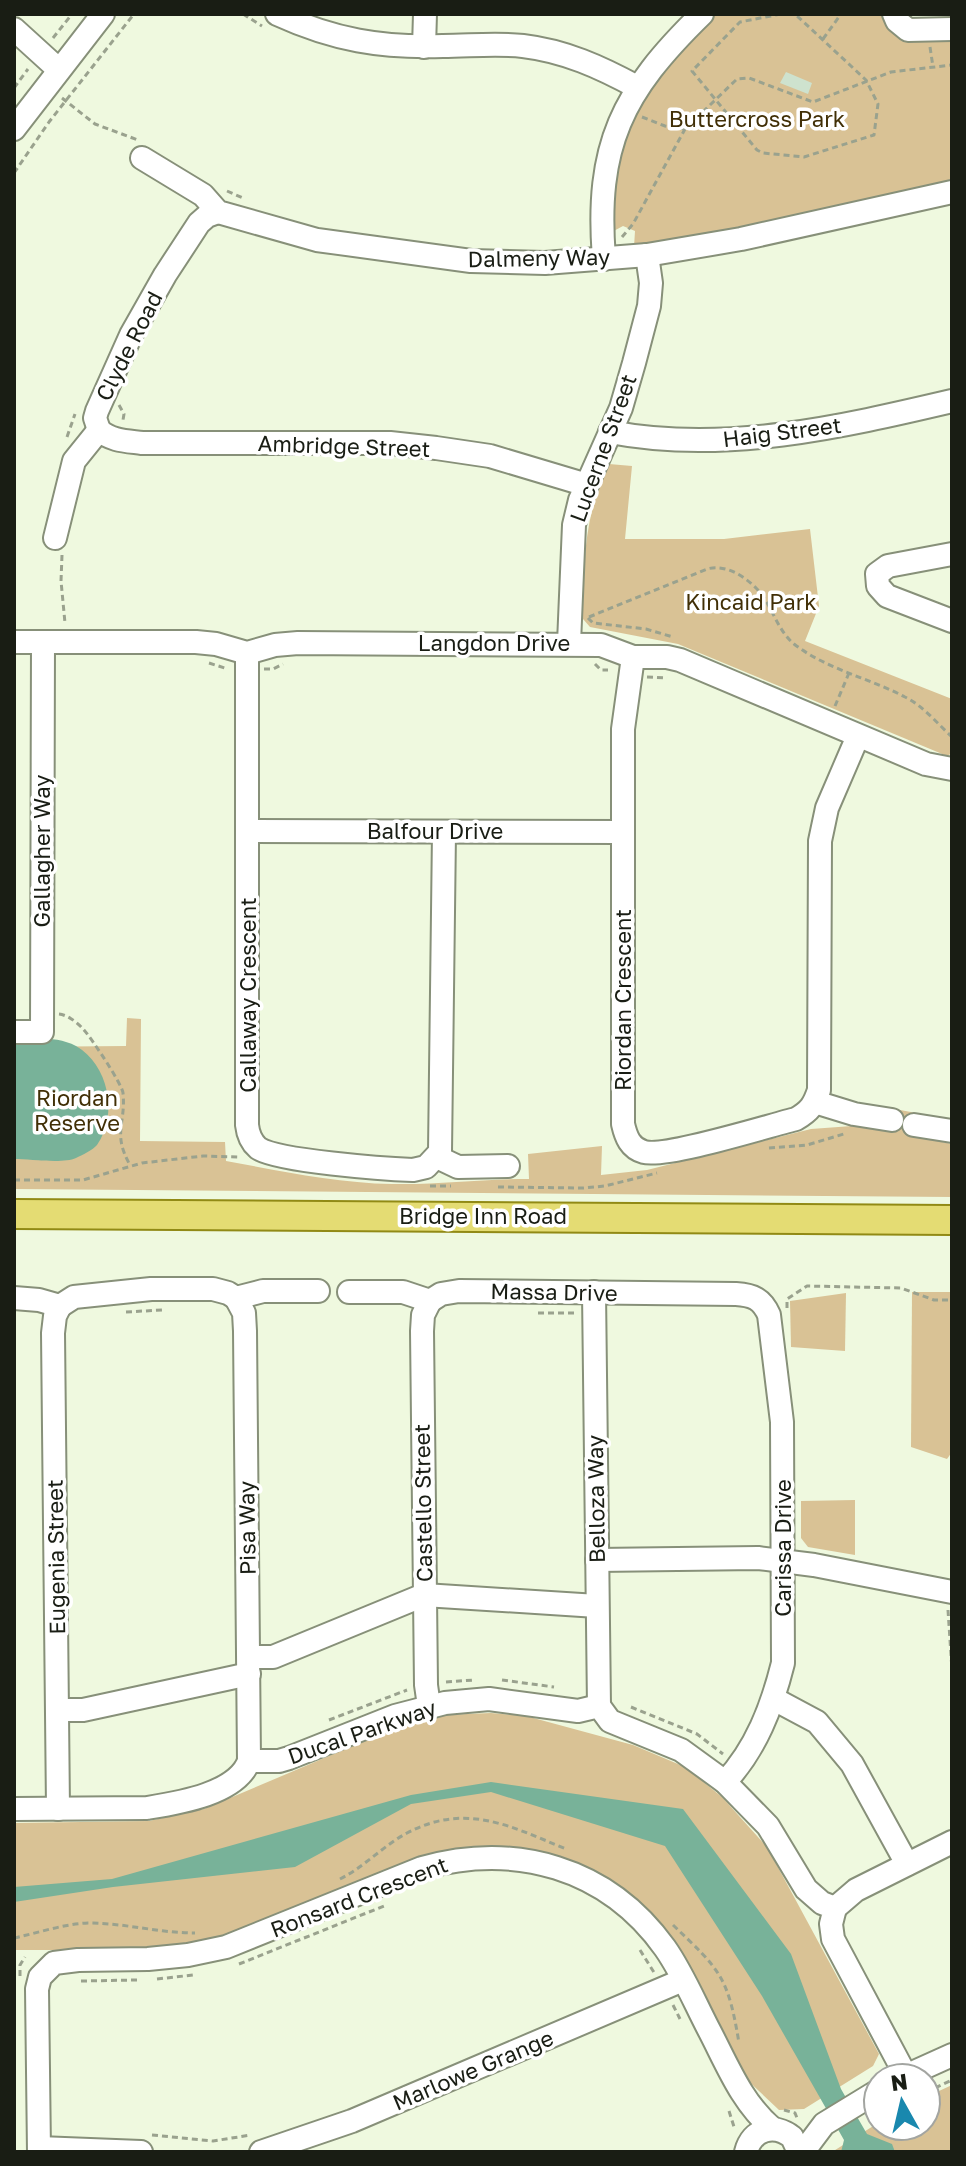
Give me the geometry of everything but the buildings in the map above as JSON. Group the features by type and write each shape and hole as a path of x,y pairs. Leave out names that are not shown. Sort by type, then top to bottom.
{"main road":[{"name":"Bridge Inn Road","path":"22,1216 952,1220"}],"street":[{"path":"14,129 103,14"},
{"path":"277,14 340,38 387,46 503,44 543,49 587,61 637,87"},
{"path":"424,47 425,14"},
{"path":"604,250 604,175 625,108 657,60 702,14"},
{"path":"894,14 908,30 952,29"},
{"path":"14,29 52,77"},
{"name":"Dalmeny Way","path":"145,153 203,195 218,212 317,240 440,257 545,263 604,250 647,255 741,239 952,192"},
{"name":"Clyde Road","path":"59,546 74,461 74,444 99,430 97,411 131,335 199,223 218,212"},
{"name":"Lucerne Street","path":"569,643 574,525 587,485 621,408 649,306 651,283 647,255"},
{"name":"Haig Street","path":"610,432 649,439 703,440 775,435 855,423 952,401"},
{"name":"Ambridge Street","path":"99,430 121,441 390,443 490,456 587,485"},
{"path":"952,554 888,566 877,574 878,586 887,596 952,621"},
{"name":"Langdon Drive","path":"14,642 208,643 247,653 275,645 298,643 569,643 613,647 633,657 656,656 680,660 926,764 952,769"},
{"name":"Gallagher Way","path":"43,1014 54,642"},
{"name":"Callaway Crescent","path":"247,653 249,1135 256,1147 292,1158 413,1170 426,1167 437,1157"},
{"name":"Riordan Crescent","path":"633,657 623,729 625,1135 633,1147 656,1153 796,1119 809,1112 815,1102"},
{"path":"858,736 827,808 820,841 819,1090 815,1102 854,1114 952,1131"},
{"name":"Balfour Drive","path":"248,831 623,832"},
{"path":"444,832 442,1140 437,1157 458,1167 508,1166"},
{"path":"14,1032 42,1032 43,1014"},
{"path":"14,1298 60,1306 74,1297 151,1289 213,1289 236,1298 263,1291 318,1291"},
{"name":"Massa Drive","path":"349,1292 403,1292 430,1301 441,1294 459,1291 736,1294 748,1295 765,1308"},
{"name":"Belloza Way","path":"594,1292 599,1706"},
{"name":"Pisa Way","path":"236,1298 244,1313 245,1331 249,1761"},
{"name":"Castello Street","path":"429,1706 424,1595 422,1331 424,1309 430,1301"},
{"name":"Eugenia Street","path":"58,1809 53,1333 60,1306"},
{"name":"Carissa Drive","path":"733,1774 774,1699 783,1663 782,1422 765,1308"},
{"path":"597,1560 758,1558 784,1561 950,1601"},
{"path":"58,1710 83,1710 249,1666 424,1595 597,1606"},
{"name":"Ducal Parkway","path":"249,1761 289,1758 395,1716 429,1706 489,1699 568,1711 599,1706"},
{"path":"774,1699 810,1716 852,1764 907,1864"},
{"path":"599,1706 610,1721 733,1774 806,1889 822,1903 835,1908"},
{"path":"14,1809 147,1808 181,1802 237,1779 245,1772 249,1761"},
{"path":"895,2062 833,1939 831,1924 835,1908 856,1890 952,1842"},
{"name":"Ronsard Crescent","path":"39,2150 37,1989 46,1969 54,1963 65,1960 148,1959 226,1947 422,1868 450,1860 488,1856 543,1863 573,1873 605,1890 633,1912 667,1950 674,1985 747,2102 793,2124 801,2152"},
{"name":"Marlowe Grange","path":"261,2143 340,2126 674,1985"},
{"path":"745,2146 760,2132 793,2124 862,2099"},
{"name":"Ronsard Crescent","path":"745,2146 747,2102"},
{"path":"793,2124 801,2152"},
{"path":"39,2150 141,2143"}],"path":[{"path":"14,173 65,101 134,14"},
{"path":"781,14 740,22 692,71 757,150 804,157 874,135 878,104 866,80 795,14"},
{"path":"823,39 841,14"},
{"path":"604,250 633,224 685,129 737,79 743,77 813,102 891,72 952,65"},
{"path":"27,71 52,77 65,101 95,124 131,136 145,153"},
{"path":"625,108 650,121 685,129"},
{"path":"226,191 255,203"},
{"path":"118,403 124,414 121,441"},
{"path":"54,642 64,591 59,546"},
{"path":"569,621 588,618 707,569 719,568 743,577 763,595 781,629 794,644 849,673 911,700 952,737"},
{"path":"827,723 849,673"},
{"path":"43,1014 65,1015 75,1021 85,1030 117,1077 123,1092 119,1135 130,1165"},
{"path":"765,1308 787,1314 787,1299 807,1286 901,1288 934,1300 952,1300"},
{"path":"950,1601 952,1670"},
{"path":"625,1706 697,1734 733,1774"},
{"path":"340,1879 407,1833 442,1819 470,1817 495,1821 567,1850"},
{"path":"231,1966 270,1954 392,1902"},
{"path":"14,1938 87,1923 166,1933 199,1933"},
{"path":"671,1923 713,1963 726,1983 743,2053"},
{"path":"633,1941 674,1985 685,2028"},
{"path":"69,1981 160,1979 203,1973"},
{"path":"724,2101 745,2146"},
{"path":"141,2143 261,2143"}],"green space":[{"name":"Buttercross Park","path":"713,14 886,14 952,36 952,181 692,240 634,247 635,231 623,226 610,233 611,176 642,93"},
{"name":"Kincaid Park","path":"609,464 632,466 625,539 724,539 810,529 819,606 805,641 952,699 952,753 947,756 678,644 590,627 583,619 587,540 594,502"},
{"name":"Riordan Reserve","path":"127,1018 141,1019 140,1141 225,1142 226,1161 350,1181 426,1184 529,1179 528,1154 602,1146 601,1175 647,1170 811,1129 852,1126 890,1132 895,1109 916,1113 913,1136 952,1144 952,1197 14,1189 14,1047 126,1046"},
{"path":"912,1292 952,1292 952,1452 947,1459 911,1447"},
{"path":"846,1293 845,1351 791,1347 790,1301"},
{"path":"855,1500 855,1555 808,1547 801,1538 801,1501"},
{"path":"491,1713 526,1716 633,1745 685,1767 722,1797 767,1847 879,2054 875,2062 862,2062 862,2073 804,2109 779,2110 743,2076 655,1919 615,1884 565,1858 519,1847 461,1848 424,1857 257,1925 199,1943 149,1950 14,1950 14,1823 149,1821 204,1809 395,1728 443,1715"},
{"path":"952,2085 952,2152 832,2152 862,2133 862,2142 942,2142 942,2090"}],"shaded area":[{"path":"14,1039 69,1043 87,1054 96,1065 107,1091 108,1119 104,1133 93,1149 70,1160 14,1159"},
{"path":"491,1782 683,1809 791,1954 841,2089 862,2125 862,2142 887,2142 892,2144 895,2152 841,2152 844,2140 762,1996 665,1846 491,1792 411,1804 295,1867 113,1887 14,1902 14,1887 112,1879 411,1795"}]}
